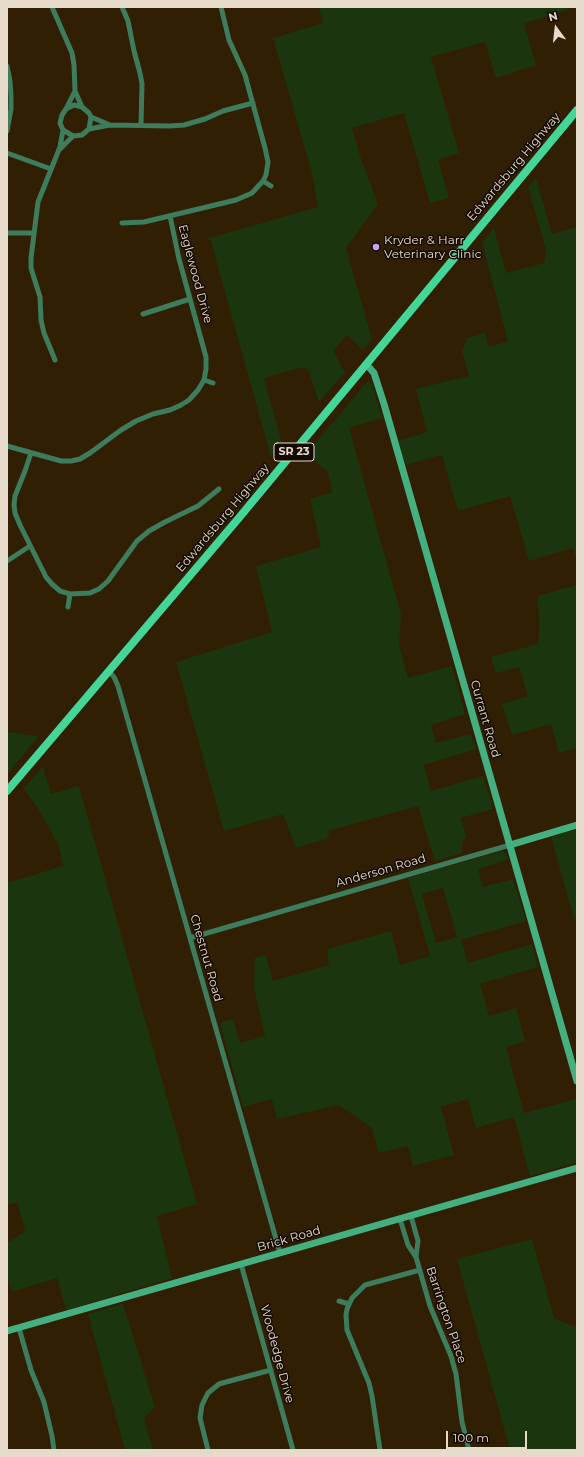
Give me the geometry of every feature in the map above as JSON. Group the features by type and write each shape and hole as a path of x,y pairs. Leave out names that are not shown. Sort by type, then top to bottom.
{"main road":[{"name":"Edwardsburg Highway","path":"7,791 367,365 577,110"}],"street":[{"path":"52,7 72,53 75,91 82,107 90,113 92,121 90,129"},
{"path":"122,7 128,21 140,73 142,89 141,125"},
{"path":"221,7 225,27 245,75 267,155 267,170 263,181 271,186"},
{"path":"7,66 10,81 11,109 7,131"},
{"path":"75,91 60,119 63,130 73,136 82,135 90,129 110,125 184,125 205,119 223,111 253,103"},
{"path":"66,108 74,106 82,107"},
{"path":"91,118 110,125"},
{"path":"55,360 44,333 38,290 31,268 31,258 38,202 58,151 63,130"},
{"path":"58,151 73,136"},
{"path":"7,153 51,169"},
{"name":"Eaglewood Drive","path":"204,380 206,357 179,259 170,216 246,196 252,193 263,181"},
{"path":"122,223 144,222 170,216"},
{"path":"7,233 34,233"},
{"path":"143,314 190,299"},
{"name":"Currant Road","path":"367,365 374,373 384,404 577,1081"},
{"path":"7,446 61,461 80,459 136,421 181,406 198,390 204,380 213,383"},
{"path":"31,453 15,496 15,513 46,577 60,591 70,594 90,593 99,589 108,581 137,541 149,531 198,506 219,489"},
{"path":"7,561 30,546"},
{"path":"68,607 70,594"},
{"name":"Chestnut Road","path":"109,671 114,677 118,686 280,1253"},
{"name":"Anderson Road","path":"190,938 577,825"},
{"name":"Brick Road","path":"7,1331 577,1168"},
{"name":"Barrington Place","path":"411,1216 418,1241 416,1256"},
{"name":"Barrington Place","path":"400,1219 408,1245 416,1256 430,1306 451,1356 456,1374 462,1422 469,1450"},
{"name":"Woodedge Drive","path":"241,1264 293,1450"},
{"path":"380,1450 369,1383 347,1330 346,1315 349,1304 357,1292 365,1285 420,1270"},
{"path":"339,1301 349,1304"},
{"path":"18,1328 47,1414 54,1450"},
{"path":"208,1450 200,1418 202,1405 208,1393 219,1384 271,1370"}],"green space":[{"path":"319,7 567,7 568,10 524,23 536,65 496,78 485,42 431,57 459,153 438,160 449,198 430,203 404,113 352,128 361,159 378,204 346,248 372,339 363,350 347,335 333,351 345,372 319,402 308,369 299,368 264,378 282,444 271,457 210,238 318,207 312,173 273,38 323,23"},
{"path":"536,178 552,234 577,227 577,560 573,548 529,561 510,496 458,511 442,455 405,465 398,441 427,432 416,389 469,376 462,351 467,338 485,333 489,347 508,341 482,243 494,228 506,273 544,263 546,250 528,187"},
{"path":"367,382 371,383 372,385 382,418 349,428 401,614 399,645 408,678 452,666 465,714 431,725 436,743 471,734 476,749 424,765 431,791 483,776 493,809 461,818 466,837 462,843 462,853 435,861 418,806 331,830 326,839 296,848 283,814 224,831 176,662 272,632 256,566 321,547 310,499 332,492 328,472 306,454"},
{"path":"577,585 577,748 559,753 551,724 512,735 502,704 528,696 519,667 496,673 491,657 538,644 540,624 537,596"},
{"path":"7,732 39,736 7,774"},
{"path":"43,766 51,794 79,786 197,1204 157,1216 172,1278 66,1310 57,1278 12,1292 7,1275 7,1243 25,1231 17,1202 7,1205 7,883 63,866 59,846 39,810 24,789"},
{"path":"577,829 577,919 574,919 551,837"},
{"path":"502,851 506,854 507,860 478,869 483,887 513,879 526,921 461,940 468,963 532,944 538,967 480,984 489,1016 516,1008 525,1041 506,1047 524,1113 577,1099 577,1162 530,1176 514,1117 476,1128 468,1099 441,1107 454,1155 413,1166 408,1146 379,1153 372,1128 339,1105 277,1119 272,1099 243,1107 220,1023 233,1019 240,1043 265,1036 254,988 255,958 266,955 273,981 329,965 327,949 391,931 400,965 430,956 408,878","holes":["443,888 457,937 436,943 422,894"]},
{"path":"532,1239 554,1318 577,1328 577,1450 510,1450 457,1259"},
{"path":"123,1304 155,1407 144,1418 153,1450 125,1450 88,1314"}],"place":[{"name":"Kryder & Harr Veterinary Clinic","path":"376,247"}]}
